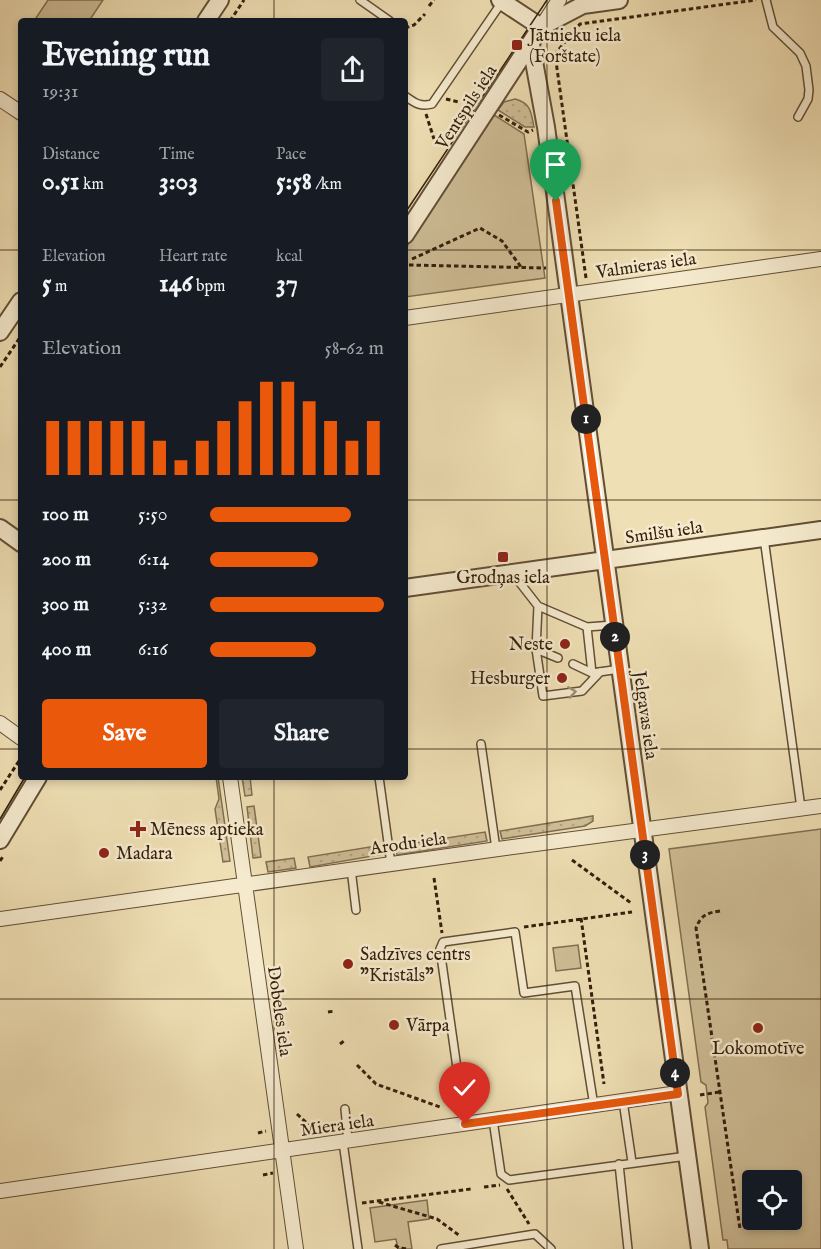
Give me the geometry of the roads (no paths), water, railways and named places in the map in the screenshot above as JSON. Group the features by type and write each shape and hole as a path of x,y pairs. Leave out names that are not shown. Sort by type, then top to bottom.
{"street":[{"path":"208,18 220,0"},
{"name":"Ventspils iela","path":"408,230 559,0"},
{"path":"501,1 541,27 583,5 619,0"},
{"name":"Jelgavas iela","path":"531,45 546,127 700,1249"},
{"path":"0,99 18,111"},
{"name":"Valmieras iela","path":"408,318 821,260"},
{"path":"0,332 18,305"},
{"path":"0,528 18,541"},
{"name":"Smilšu iela","path":"408,588 821,530"},
{"path":"0,723 18,736"},
{"path":"0,840 36,780"},
{"name":"Dobeles iela","path":"230,780 296,1249"},
{"name":"Arodu iela","path":"0,920 351,869 821,806"},
{"name":"Miera iela","path":"0,1191 678,1094"}],"lane":[{"path":"360,0 386,18"},
{"path":"766,0 773,27 800,53 806,66 808,99 798,117"},
{"path":"408,98 424,106 432,104 501,1"},
{"path":"765,538 801,808"},
{"path":"513,574 538,606 586,627 614,625"},
{"path":"538,606 536,649 543,696 582,691 596,673"},
{"path":"586,627 596,673"},
{"path":"536,649 558,658"},
{"path":"573,664 596,673 620,669"},
{"path":"481,744 496,849"},
{"path":"379,780 391,864"},
{"path":"351,869 356,910"},
{"path":"465,1124 440,949 443,942 515,932 524,993 575,986 594,1106"},
{"path":"623,1101 632,1162"},
{"path":"345,1109 345,1142 358,1249"},
{"path":"493,1120 501,1174 509,1180 687,1156"},
{"path":"619,1164 628,1249"},
{"path":"441,1249 536,1234 551,1249"}],"tram line":[{"path":"408,208 547,0"},
{"path":"0,819 23,780"}],"place":[{"name":"Jātnieku iela (Forštate)","path":"517,45"},
{"name":"Grodņas iela","path":"503,557"},
{"name":"Neste","path":"565,644"},
{"name":"Hesburger","path":"562,678"},
{"name":"Mēness aptieka","path":"138,829"},
{"name":"Madara","path":"104,853"},
{"name":"Sadzīves centrs \"Kristāls\"","path":"348,964"},
{"name":"Vārpa","path":"394,1025"},
{"name":"Lokomotīve","path":"758,1028"}]}
